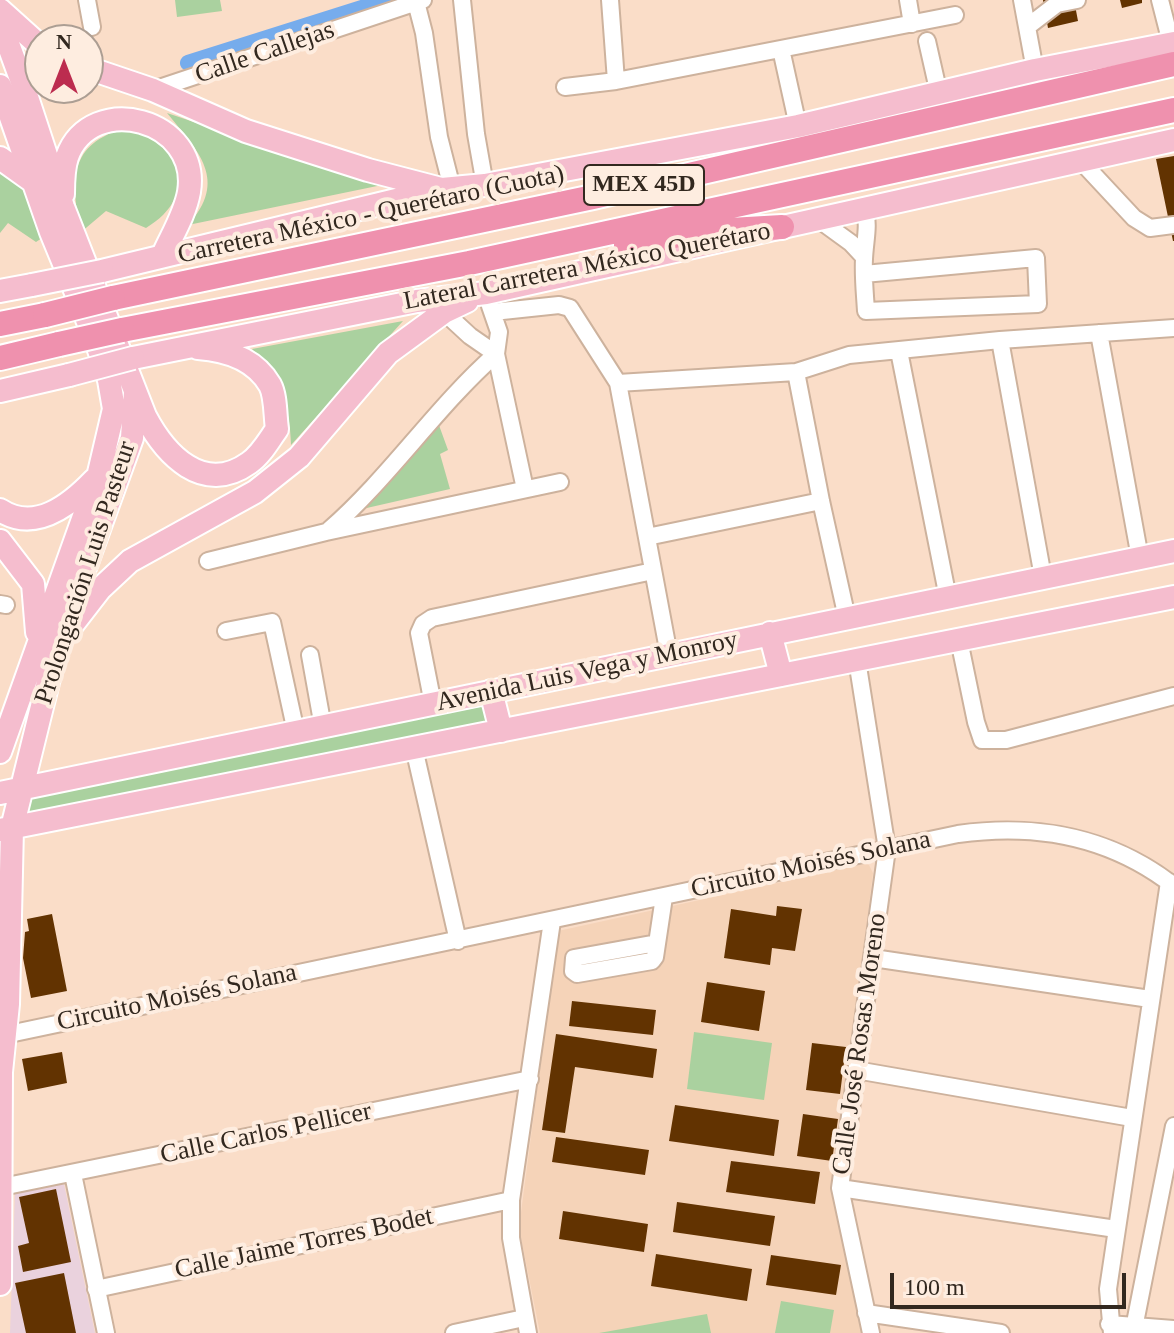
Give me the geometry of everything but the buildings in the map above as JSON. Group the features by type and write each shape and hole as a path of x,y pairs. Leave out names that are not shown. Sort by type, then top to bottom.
{"highway":[{"name":"Carretera México - Querétaro (Cuota)","path":"0,324 593,197 1173,50"},
{"name":"MEX 45D","path":"0,358 122,330 469,263 1174,110"},
{"path":"469,263 580,254 696,232 782,227"}],"main road":[{"path":"0,10 24,32"},
{"name":"Prolongación Luis Pasteur","path":"0,22 63,207 135,393 132,438 0,752"},
{"path":"0,291 102,271 447,189 485,185 798,126 1035,70 1173,50"},
{"path":"104,73 153,90 246,131 368,170 447,189"},
{"name":"Prolongación Luis Pasteur","path":"0,86 51,232 96,341 109,380 114,409 98,477 48,644 23,788 6,829 8,1004 2,1036 0,1284"},
{"path":"63,207 63,172 67,155 90,129 127,119 146,122 163,130 185,157 189,190 185,208 163,255"},
{"name":"Lateral Carretera México Querétaro","path":"2,392 177,347 417,301 489,302 782,227 1174,140"},
{"path":"0,158 36,184"},
{"path":"48,644 130,561 255,492 299,457 388,353 444,312 489,302"},
{"path":"135,393 157,439 171,456 186,467 212,474 231,472 260,453 277,429 271,386 242,358 220,350 177,347"},
{"path":"0,510 8,515 47,516 65,508 98,477"},
{"path":"0,541 33,584 48,644"},
{"name":"Avenida Luis Vega y Monroy","path":"0,793 1174,551"},
{"name":"Avenida Luis Vega y Monroy","path":"6,829 1174,597"},
{"path":"770,633 781,675"},
{"path":"491,691 501,731"}],"street":[{"path":"87,0 91,24"},
{"path":"462,0 476,134 485,185"},
{"path":"610,0 616,81"},
{"path":"908,0 912,24"},
{"path":"1022,0 1035,70"},
{"path":"1027,27 1057,4 1077,0"},
{"path":"1160,0 1173,50"},
{"path":"420,1 447,189"},
{"name":"Calle Callejas","path":"153,90 420,1"},
{"path":"565,87 616,81 955,15"},
{"path":"927,41 939,94"},
{"path":"781,49 798,126"},
{"path":"1079,159 1134,218 1150,228 1174,225"},
{"path":"864,266 1036,258 1038,304 866,311 864,266 868,228 865,208"},
{"path":"818,219 851,243 864,266"},
{"path":"525,489 496,354 499,332 489,302 570,308 618,383 669,655"},
{"path":"444,312 496,354"},
{"path":"618,383 796,372 849,355 1000,340 1174,328"},
{"path":"1099,333 1140,558"},
{"path":"1000,340 1043,577"},
{"path":"899,351 948,598"},
{"path":"326,532 356,506 468,379 496,354"},
{"path":"796,372 847,618"},
{"path":"208,561 326,532 560,482"},
{"path":"647,537 821,501"},
{"path":"433,704 419,633 423,624 432,618 653,571"},
{"path":"226,631 272,622 296,732"},
{"path":"959,640 982,740 1006,740 1174,696"},
{"path":"310,655 323,727"},
{"name":"Calle José Rosas Moreno","path":"857,660 887,849 840,1188 871,1333"},
{"path":"414,748 458,941"},
{"name":"Circuito Moisés Solana","path":"2,1036 969,832 1025,830 1083,839 1122,853 1171,884 1150,999 1116,1229 1108,1289 1110,1329"},
{"path":"657,943 664,897"},
{"path":"454,1333 526,1325 511,1238 511,1200 552,921"},
{"path":"873,958 1150,999"},
{"path":"856,1070 1132,1118"},
{"name":"Calle Carlos Pellicer","path":"2,1187 530,1079"},
{"path":"1134,1330 1174,1126"},
{"path":"73,1174 106,1333"},
{"path":"840,1188 1116,1229"},
{"name":"Calle Jaime Torres Bodet","path":"96,1289 511,1200"},
{"path":"866,1313 1001,1333"},
{"path":"1110,1329 1174,1329"}],"shaded area":[{"path":"869,865 873,873 849,1068 839,1214 862,1333 540,1333 519,1228 558,931"},
{"path":"64,1184 95,1333 10,1333 15,1193"}],"green space":[{"path":"175,0 220,0 222,11 177,17"},
{"path":"167,113 382,185 188,225 200,209 208,180 198,153"},
{"path":"122,129 159,144 170,156 177,170 179,185 174,200 163,215 146,228 106,211 80,233 75,183 77,169 90,146"},
{"path":"0,158 16,167 51,232 36,242 8,223 0,233"},
{"path":"403,321 291,445 288,416 281,393 252,349"},
{"path":"436,417 448,450 440,454 450,489 358,510"},
{"path":"485,706 489,713 487,722 30,817 25,813 28,793"},
{"path":"694,1032 772,1043 764,1100 687,1089"},
{"path":"781,1301 834,1310 830,1333 775,1333"},
{"path":"707,1314 711,1333 599,1333"}],"waterway":[{"path":"188,63 387,0"}]}
